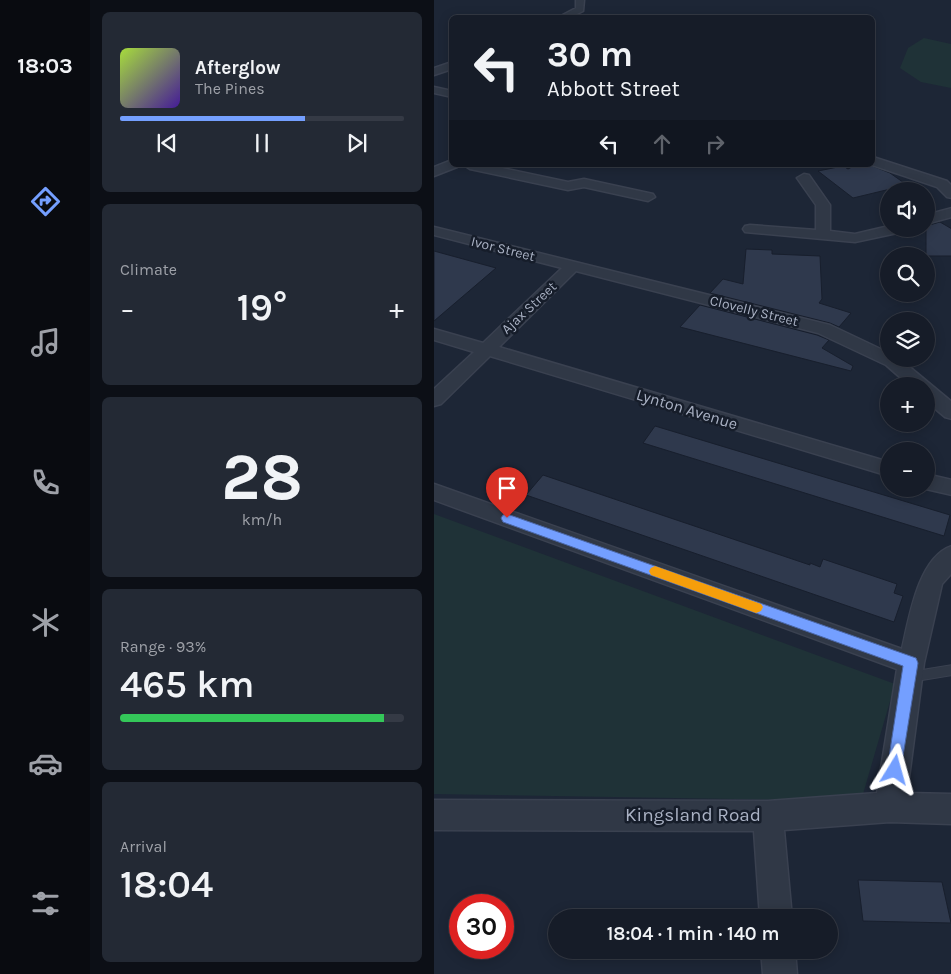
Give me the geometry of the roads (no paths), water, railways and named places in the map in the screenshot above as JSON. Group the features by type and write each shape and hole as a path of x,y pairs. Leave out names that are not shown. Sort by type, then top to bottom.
{"street":[{"path":"567,15 580,9 580,0"},
{"path":"434,72 449,66"},
{"path":"434,90 449,93"},
{"path":"875,162 942,184 951,194"},
{"path":"434,172 449,165"},
{"path":"499,168 568,186 584,183 648,196"},
{"path":"804,178 823,205 823,235"},
{"path":"935,217 951,212"},
{"path":"750,229 855,238 880,233"},
{"name":"Ivor Street","path":"434,231 573,266"},
{"name":"Ajax Street","path":"434,400 573,266"},
{"name":"Clovelly Street","path":"573,266 824,329 892,361 911,377"},
{"path":"434,334 485,349"},
{"name":"Lynton Avenue","path":"485,349 880,467"},
{"path":"935,399 951,413"},
{"path":"935,484 951,488"},
{"path":"434,492 910,670"},
{"path":"890,807 910,670 931,581 951,555"},
{"name":"Kingsland Road","path":"434,816 768,816 890,807 951,808"},
{"path":"768,816 775,909"},
{"path":"779,959 780,974"}],"lane":[{"path":"910,670 951,670"}]}
